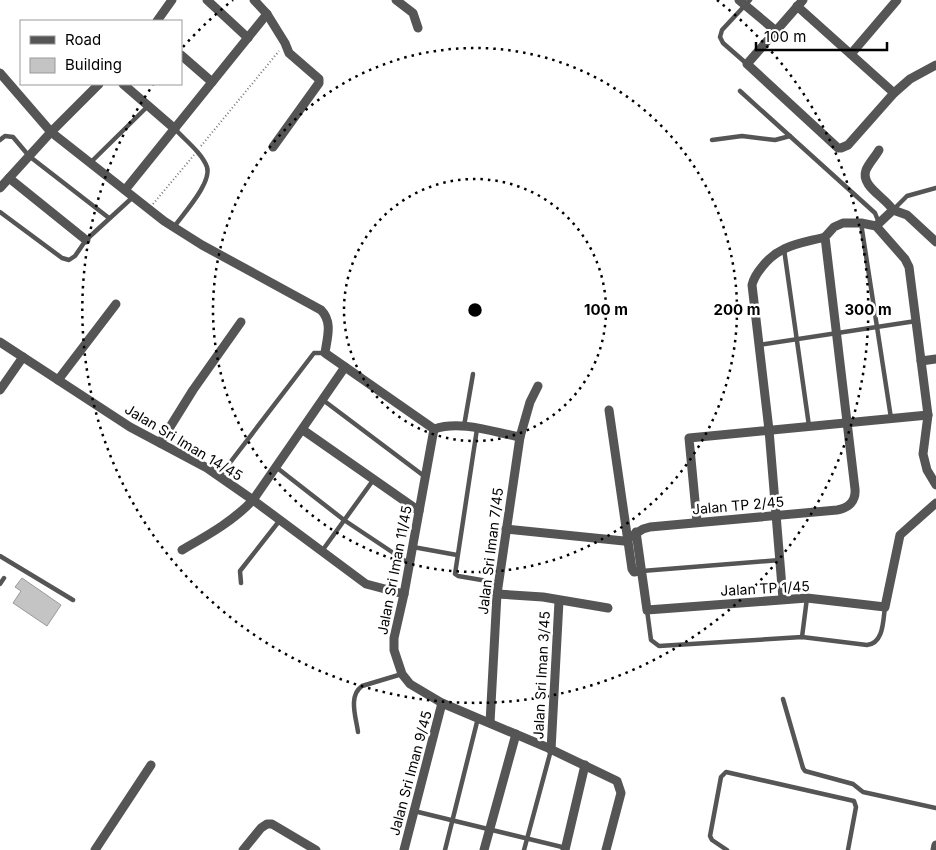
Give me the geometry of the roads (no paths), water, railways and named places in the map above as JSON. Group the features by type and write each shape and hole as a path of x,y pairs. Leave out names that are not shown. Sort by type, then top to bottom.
{"street":[{"path":"158,20 172,0"},
{"path":"206,0 248,38"},
{"path":"254,0 267,14 289,53 319,78 320,81 273,147"},
{"path":"396,0 413,13 418,28"},
{"path":"851,54 897,0"},
{"path":"745,2 776,31"},
{"path":"894,94 800,3 747,64 838,148 848,145 911,78 936,65"},
{"path":"125,190 267,14"},
{"path":"182,56 212,82"},
{"path":"0,73 51,132 149,209 202,245 321,310 328,318 329,324 324,354 434,429 464,426 520,438"},
{"path":"0,188 51,132 98,85"},
{"path":"124,85 175,128"},
{"path":"878,150 865,172 865,180 868,186 887,201 893,210 908,216 936,242"},
{"path":"9,178 86,240"},
{"path":"878,225 893,210"},
{"path":"783,600 769,430 753,282 766,261 777,251 825,236 840,224 861,223 878,225 908,264 931,428 924,458 927,470 936,485"},
{"path":"825,236 848,422"},
{"path":"58,380 116,304"},
{"path":"160,443 193,390 242,322"},
{"name":"Jalan Sri Iman 14/45","path":"0,342 130,427 219,477 366,584 404,594"},
{"path":"0,390 23,357"},
{"path":"921,361 936,359"},
{"path":"182,550 225,525 253,500 345,367"},
{"name":"Jalan Sri Iman 7/45","path":"490,723 497,594 506,530 520,438 530,402 538,386"},
{"path":"609,410 632,571 640,571"},
{"path":"697,522 689,438 928,415"},
{"name":"Jalan TP 2/45","path":"627,540 636,532 650,527 846,508 852,502 856,491 848,422"},
{"name":"Jalan Sri Iman 11/45","path":"434,429 410,564 394,638 394,650 402,674 410,684 442,704 516,734 617,781 621,789 606,850"},
{"path":"303,430 419,512"},
{"path":"885,607 900,535 936,503"},
{"path":"506,530 627,540"},
{"path":"636,532 647,610"},
{"path":"497,594 543,597 608,608"},
{"name":"Jalan TP 1/45","path":"647,610 806,598 885,607"},
{"name":"Jalan Sri Iman 3/45","path":"551,750 559,601"},
{"name":"Jalan Sri Iman 9/45","path":"404,850 442,704"},
{"path":"484,850 516,734"},
{"path":"95,850 151,765"},
{"path":"566,849 584,765"},
{"path":"243,850 261,828 267,824 272,824 316,850"},
{"path":"935,850 936,844"}],"lane":[{"path":"745,2 722,30 720,37 723,43 747,64"},
{"path":"740,90 875,213 878,225"},
{"path":"90,163 149,106"},
{"path":"174,227 207,180 206,166 197,152 175,128"},
{"path":"0,140 5,136 13,137 29,156 109,218"},
{"path":"712,140 742,136 775,140 790,136"},
{"path":"893,210 907,196 936,188"},
{"path":"0,212 66,260 72,258 86,240 133,196"},
{"path":"861,223 890,418"},
{"path":"784,248 809,426"},
{"path":"759,344 916,322"},
{"path":"219,477 314,353 324,354"},
{"path":"464,426 473,374"},
{"path":"322,400 426,477"},
{"path":"477,429 454,572 456,575 499,583"},
{"path":"276,466 344,520 410,564"},
{"path":"322,551 374,479"},
{"path":"241,583 240,571 280,520"},
{"path":"413,547 457,555"},
{"path":"0,556 74,600"},
{"path":"640,571 780,560"},
{"path":"0,584 4,578"},
{"path":"802,637 806,598"},
{"path":"647,610 651,640 659,646 802,637 867,645 874,643 880,635 885,607"},
{"path":"358,732 354,694 362,686 402,674"},
{"path":"783,699 805,771 853,784 863,792 936,808"},
{"path":"445,850 478,718"},
{"path":"524,850 551,750"},
{"path":"727,850 712,840 710,836 721,777 726,772 854,801 856,808 848,850"},
{"path":"414,811 566,849"}]}
